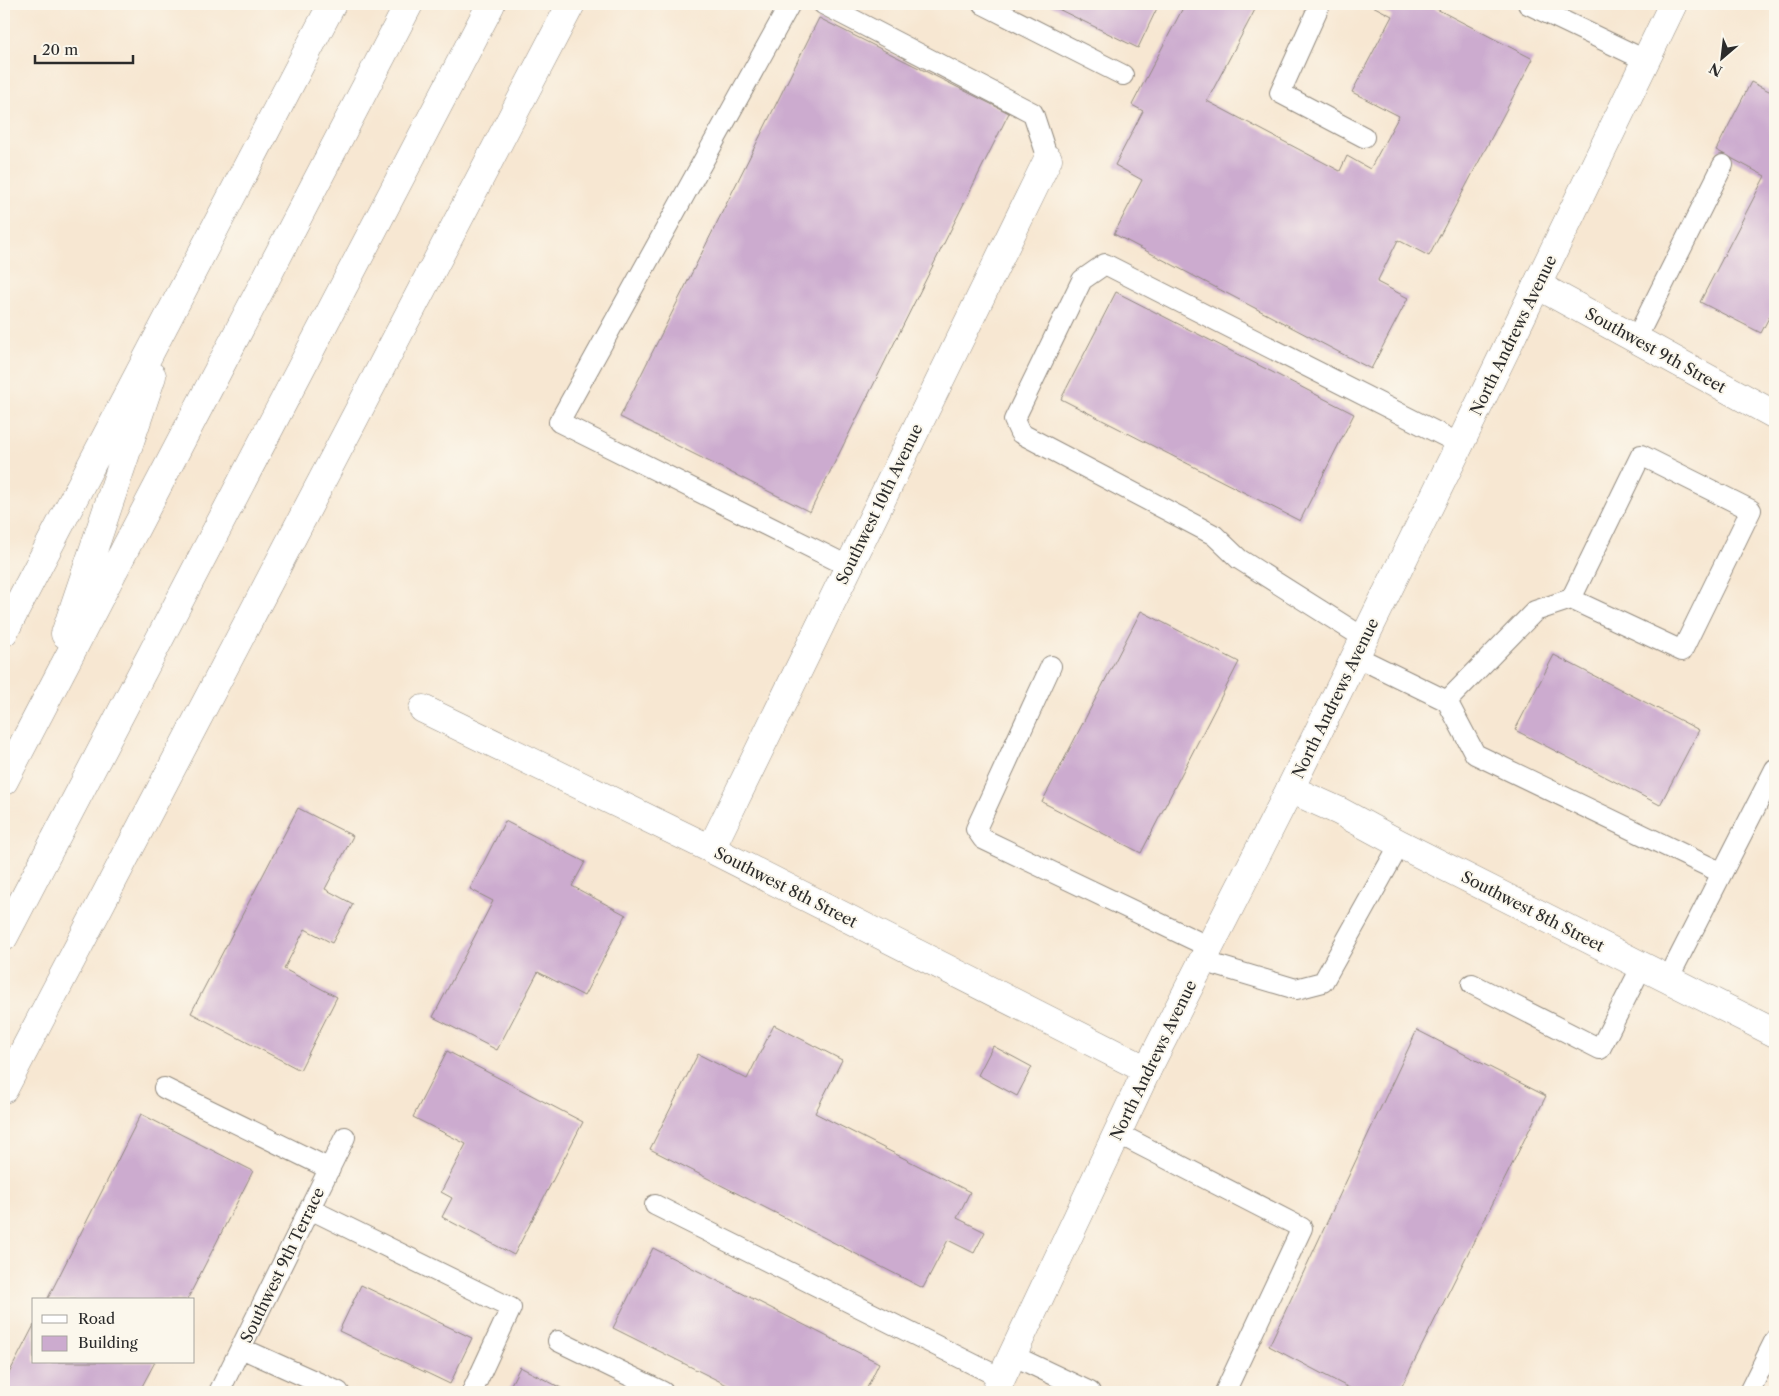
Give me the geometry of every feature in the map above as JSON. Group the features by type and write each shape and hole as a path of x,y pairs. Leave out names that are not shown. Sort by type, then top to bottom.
{"main road":[{"path":"4,632 332,4"},
{"path":"4,781 409,4"},
{"path":"4,937 491,4"},
{"path":"4,1089 571,4"},
{"name":"North Andrews Avenue","path":"1003,1375 1147,1070 1290,789 1460,444 1673,4"},
{"name":"Southwest 10th Avenue","path":"711,849 1048,159"},
{"name":"Southwest 9th Street","path":"1537,285 1775,415"},
{"path":"38,716 180,293"},
{"name":"Southwest 8th Street","path":"423,709 711,849 1147,1070"},
{"name":"Southwest 8th Street","path":"1290,789 1339,811 1400,844 1775,1033"}],"lane":[{"path":"790,4 559,422 848,566"},
{"path":"822,4 1034,113 1048,159"},
{"path":"983,4 1123,75"},
{"path":"1320,4 1280,93 1364,137"},
{"path":"1528,4 1646,60"},
{"path":"1636,339 1723,166"},
{"path":"1460,444 1105,264 1082,280 1014,420 1020,433 1214,535 1240,559 1360,647 1447,701 1475,754 1722,873"},
{"path":"1447,701 1535,611 1571,598 1641,455 1752,510 1682,651 1571,598"},
{"path":"1051,666 976,829 983,839 1206,954 1296,990 1323,982 1400,844"},
{"path":"1668,979 1775,769"},
{"path":"1472,984 1600,1049 1642,966"},
{"path":"164,1088 330,1169"},
{"path":"1117,1133 1302,1228 1225,1392"},
{"name":"Southwest 9th Terrace","path":"219,1392 345,1137"},
{"path":"655,1204 1003,1375 1090,1392"},
{"path":"310,1209 511,1308 472,1392"},
{"path":"1749,1392 1775,1340"},
{"path":"558,1341 663,1392"},
{"path":"241,1348 339,1392"}],"building":[{"path":"1048,4 1159,4 1138,48"},
{"path":"1185,4 1258,4 1207,101 1340,171 1347,156 1370,169 1399,116 1352,92 1392,16 1369,4 1427,4 1533,59 1429,256 1398,240 1377,282 1408,298 1371,369 1114,234 1142,180 1115,165 1143,111 1132,105"},
{"path":"819,18 1009,113 810,512 620,417"},
{"path":"1751,82 1775,94 1775,306 1761,333 1700,302 1765,176 1716,150"},
{"path":"1116,292 1354,414 1300,521 1061,399"},
{"path":"1141,611 1239,662 1141,853 1042,802"},
{"path":"1554,655 1699,730 1660,805 1515,730"},
{"path":"298,808 353,836 325,889 353,904 332,943 305,929 284,969 337,997 300,1070 191,1013"},
{"path":"505,821 585,862 572,886 626,915 584,996 538,972 497,1050 433,1017 493,901 470,889"},
{"path":"774,1025 842,1060 815,1113 970,1192 957,1218 985,1232 974,1253 948,1240 923,1288 650,1149 698,1054 747,1079"},
{"path":"1417,1030 1546,1096 1399,1392 1357,1392 1269,1346"},
{"path":"993,1046 1032,1067 1017,1096 978,1075"},
{"path":"447,1051 583,1122 514,1255 442,1217 452,1198 441,1192 466,1144 413,1117"},
{"path":"141,1114 253,1171 188,1298 48,1298"},
{"path":"653,1248 879,1363 865,1392 741,1392 613,1328"},
{"path":"361,1285 472,1338 450,1384 339,1331"},
{"path":"32,1329 32,1364 154,1364 139,1392 4,1392 4,1383"},
{"path":"520,1367 569,1392 507,1392"}]}
